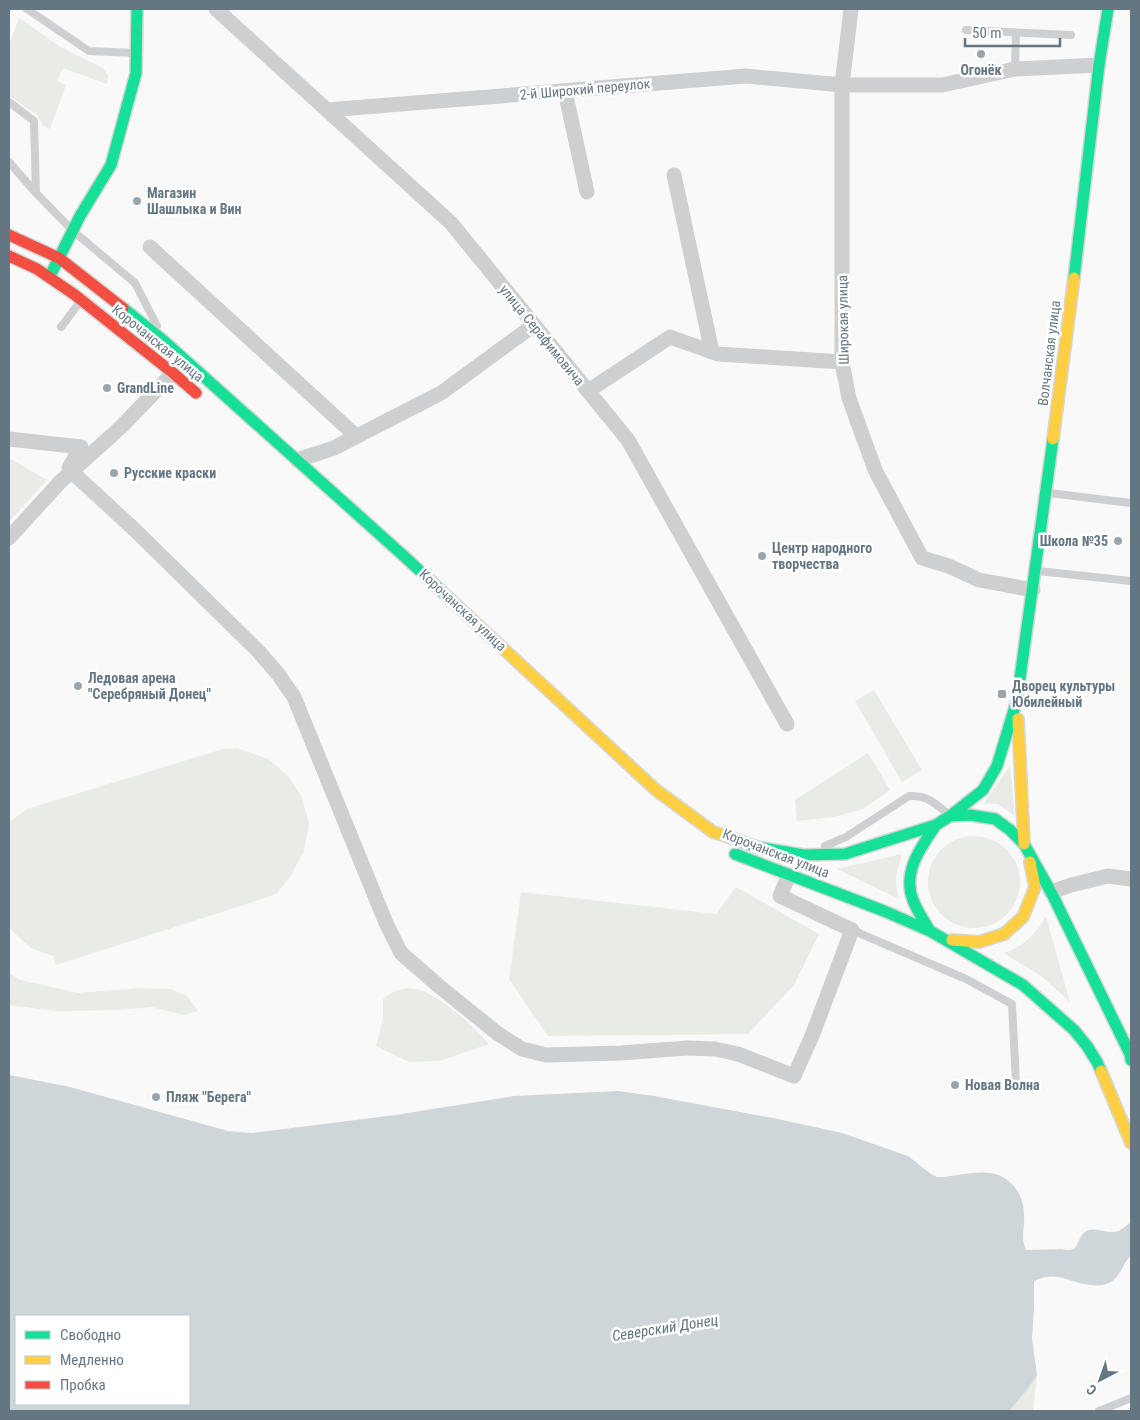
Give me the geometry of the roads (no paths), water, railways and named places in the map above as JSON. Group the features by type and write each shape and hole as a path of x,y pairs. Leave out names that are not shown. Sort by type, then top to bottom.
{"main road":[{"path":"49,277 72,230 111,165 136,73 137,9"},
{"name":"Волчанская улица","path":"1017,700 1060,392 1099,65 1108,9"},
{"name":"Корочанская улица","path":"9,235 59,258 164,341 414,565 656,790 713,832 757,847 804,855 845,854 936,825"},
{"name":"Корочанская улица","path":"9,256 37,269 81,300 203,399"},
{"path":"1017,700 997,766 983,790 936,825 918,851 910,872 910,890 930,931 945,939 974,964 1023,985 1074,1030 1097,1062 1130,1139"},
{"path":"1017,700 1026,849 1035,887 1023,917"},
{"path":"950,816 970,815 995,819 1010,830 1026,849 1051,892 1130,1057"},
{"name":"Корочанская улица","path":"725,850 884,911 930,931"},
{"path":"945,939 979,942 1004,934 1051,892"}],"street":[{"name":"улица Серафимовича","path":"216,9 451,223 628,440 787,724"},
{"name":"Широкая улица","path":"850,9 842,85 842,362 849,398 876,470 922,558 949,566 979,580 1033,590"},
{"name":"2-й Широкий переулок","path":"327,110 746,76 842,85 942,84 1014,69 1099,65"},
{"path":"565,91 587,192"},
{"path":"674,175 712,352"},
{"path":"150,247 356,436"},
{"path":"297,460 334,448 441,392 534,325"},
{"path":"588,391 670,337 718,354 842,362"},
{"path":"9,538 60,482 121,427 185,361"},
{"path":"9,439 82,447 60,482"},
{"path":"72,472 136,531 278,674 294,697 386,922 401,953 476,1016 522,1049 546,1055 621,1053 688,1048 715,1050 738,1054 794,1076 812,1036 852,930 780,896 789,874"},
{"path":"1051,892 1108,876 1131,879"}],"lane":[{"path":"27,9 89,51 136,53"},
{"path":"966,30 1071,35"},
{"path":"1014,69 1016,33"},
{"path":"9,102 34,121 36,193"},
{"path":"9,162 72,230 135,282 164,341"},
{"path":"61,327 81,300"},
{"path":"1045,493 1131,503"},
{"path":"1036,571 1131,581"},
{"path":"804,855 846,837 909,796 919,796 932,801 950,816"},
{"path":"852,930 966,979 1012,1004 1016,1083"},
{"path":"966,979 974,964"},
{"path":"1100,1411 1131,1398"}],"water":[{"name":"Северский Донец","path":"9,1075 70,1087 228,1131 252,1133 395,1115 514,1096 618,1091 778,1119 842,1133 908,1156 937,1177 980,1172 998,1175 1011,1183 1022,1201 1024,1215 1023,1240 1026,1250 1074,1249 1081,1236 1088,1230 1116,1232 1131,1222 1131,1254 1112,1282 1097,1286 1056,1277 1034,1281 1032,1338 1037,1375 1009,1411 9,1411"}],"place":[{"name":"Огонёк","path":"981,54"},
{"name":"Магазин Шашлыка и Вин","path":"137,201"},
{"name":"GrandLine","path":"107,388"},
{"name":"Русские краски","path":"114,473"},
{"name":"Школа №35","path":"1118,541"},
{"name":"Центр народного творчества","path":"762,556"},
{"name":"Ледовая арена \"Серебряный Донец\"","path":"78,686"},
{"name":"Дворец культуры Юбилейный","path":"1002,694"},
{"name":"Новая Волна","path":"955,1085"},
{"name":"Пляж \"Берега\"","path":"156,1097"}]}
